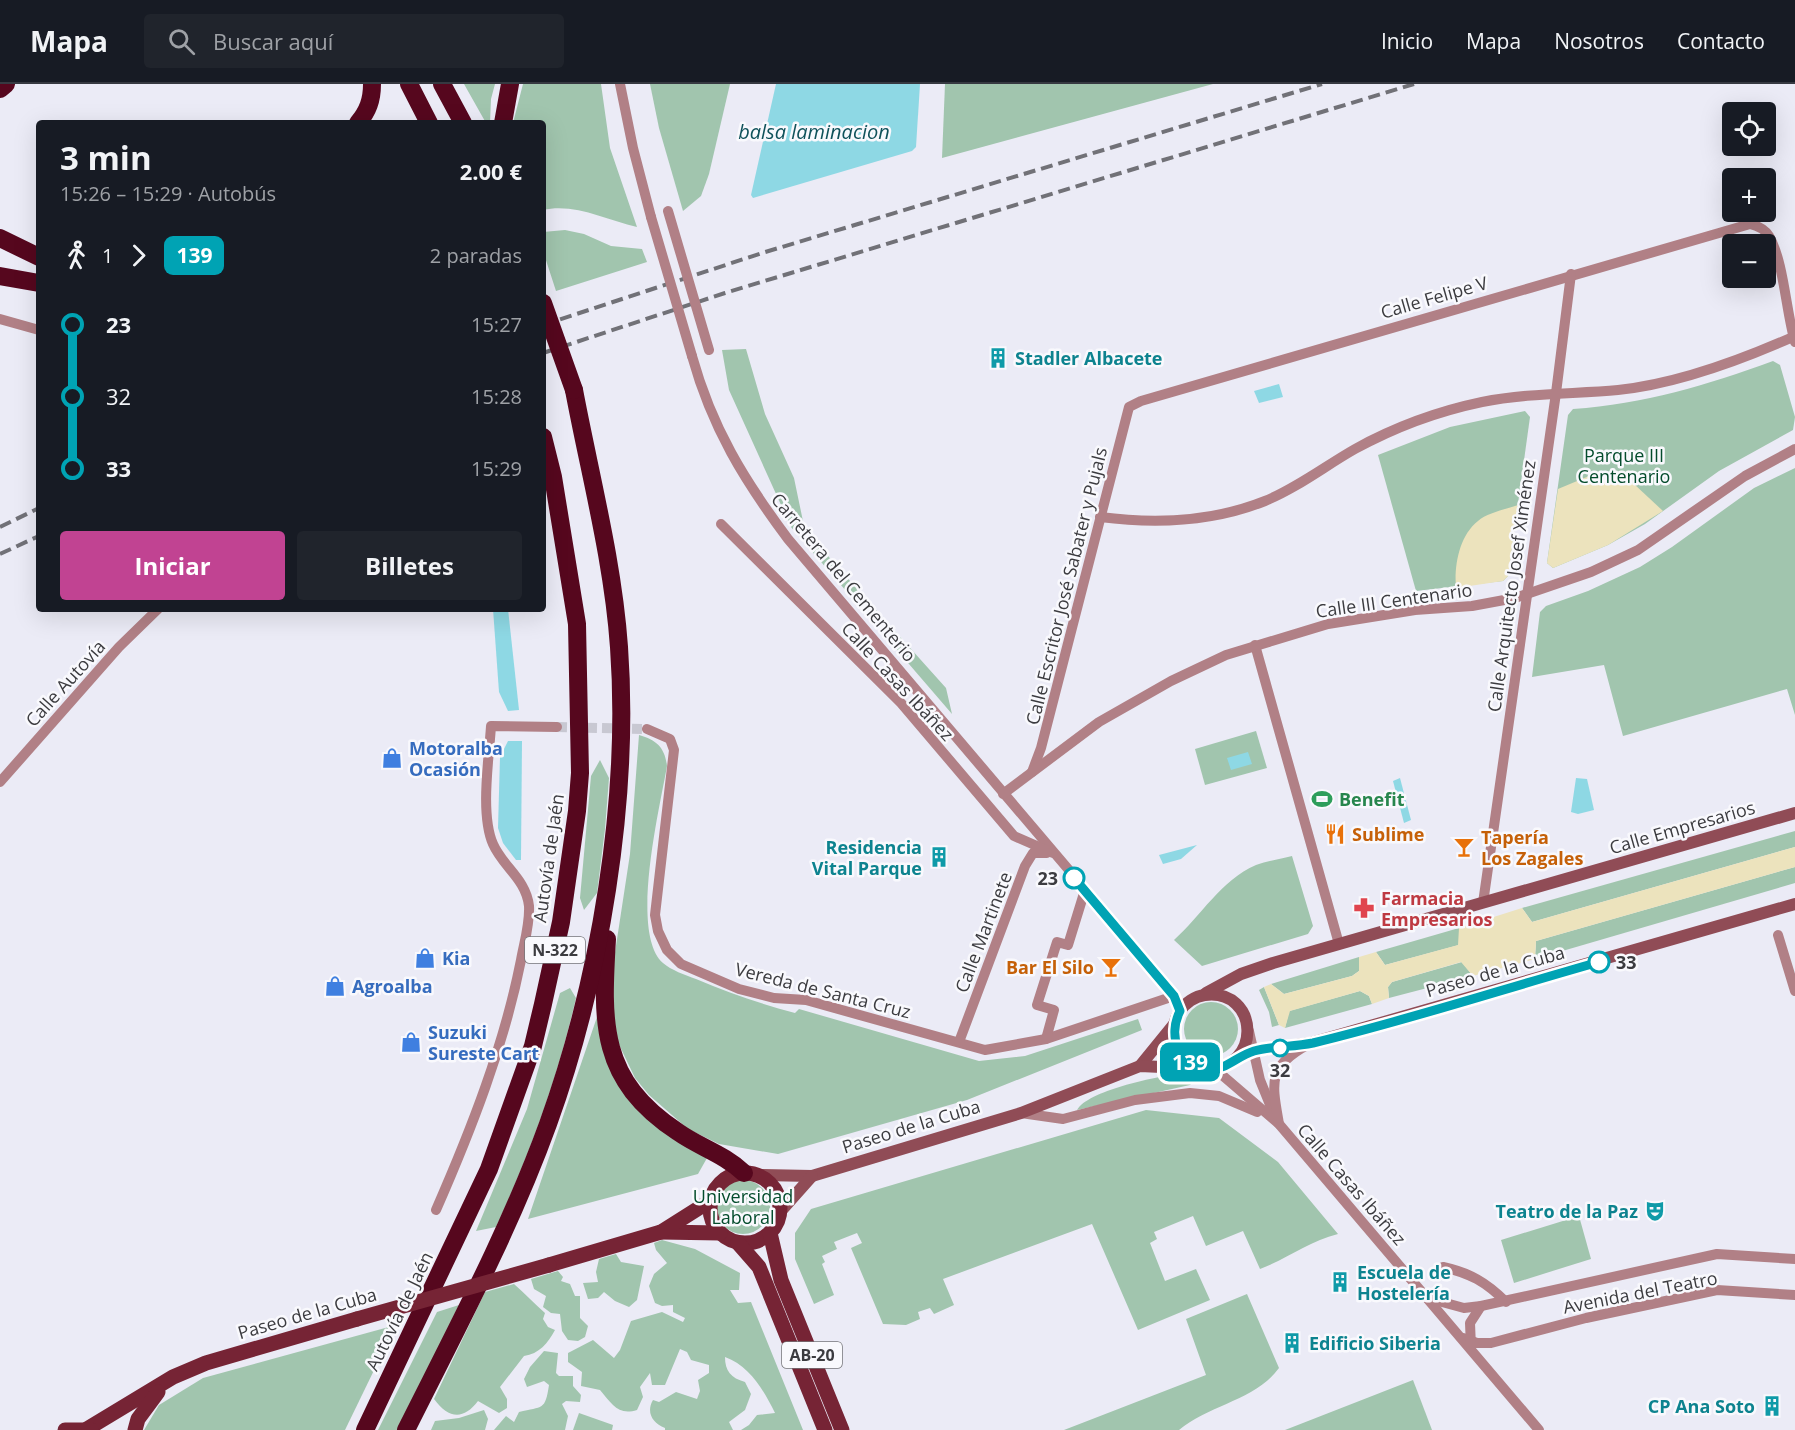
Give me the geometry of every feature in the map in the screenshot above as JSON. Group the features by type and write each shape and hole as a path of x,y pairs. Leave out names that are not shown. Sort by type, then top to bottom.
{"highway":[{"path":"0,89 6,84"},
{"path":"360,120 372,97 372,84"},
{"path":"409,84 427,120"},
{"path":"442,84 461,120"},
{"path":"503,120 510,84"},
{"path":"0,238 36,255"},
{"path":"0,276 36,282"},
{"name":"N-322","path":"406,1430 504,1230 548,1125 576,1034 599,935 615,826 620,716 619,658 608,566 574,390 546,311"},
{"name":"Autovía de Jaén","path":"365,1430 479,1190 505,1128 533,1046 561,922 577,811 580,773 577,624 553,477 546,449"},
{"path":"615,826 603,1005 607,1035 615,1058 624,1079 639,1100 660,1121 750,1174"}],"main road":[{"name":"Calle Empresarios","path":"1202,995 1246,973 1339,944 1795,813"},
{"name":"Paseo de la Cuba","path":"1238,1058 1254,1051 1311,1043 1795,904"},
{"path":"1202,995 1224,996 1242,1010 1249,1030 1246,1046 1238,1058 1228,1065 1210,1069 1140,1066 1175,1023 1180,1011 1190,1001 1202,995"},
{"path":"1175,1023 1175,1041 1179,1051 1195,1066 1210,1069"},
{"name":"Paseo de la Cuba","path":"812,1176 1021,1113 1140,1066"},
{"path":"812,1176 750,1174 721,1182 710,1201 713,1224 720,1233 738,1243 759,1267 825,1430"},
{"path":"750,1174 772,1185 777,1193 780,1212"},
{"path":"738,1243 749,1243 770,1233 780,1212 812,1176"},
{"name":"Paseo de la Cuba","path":"89,1429 173,1377 206,1363 662,1232 710,1201"},
{"name":"Paseo de la Cuba","path":"662,1232 720,1233"},
{"name":"AB-20","path":"770,1233 781,1280 842,1430"},
{"name":"Paseo de la Cuba","path":"135,1430 147,1404 173,1377"},
{"path":"65,1430 89,1429"}],"street":[{"name":"Carretera del Cementerio","path":"620,84 633,148 651,217 704,400 723,442 761,504 788,539 961,742"},
{"path":"668,211 709,350"},
{"name":"Calle Felipe V","path":"1129,407 1141,400 1750,224 1759,226 1769,236 1778,261 1794,338"},
{"name":"Calle Arquitecto Josef Ximénez","path":"1483,903 1571,274"},
{"path":"0,319 36,329"},
{"path":"1100,517 1168,522 1214,516 1265,501 1356,449 1417,420 1483,402 1556,393 1620,390 1676,378 1794,338"},
{"name":"Calle Escritor José Sabater y Pujals","path":"1032,772 1041,748 1129,407"},
{"name":"Calle III Centenario","path":"1003,794 1099,722 1171,681 1226,655 1329,624 1367,617 1472,606 1527,595 1591,572 1638,549 1745,476 1795,449"},
{"name":"Calle Casas Ibáñez","path":"721,524 901,703 1014,836 1053,853"},
{"name":"Calle Autovía","path":"0,782 119,647 155,612"},
{"path":"1255,645 1339,944"},
{"path":"436,1210 494,1061 514,996 527,928 529,906 522,883 500,858 487,825 491,726 558,727"},
{"name":"Vereda de Santa Cruz","path":"648,729 670,739 674,750 656,905 658,931 667,950 681,964 758,995 806,1000 985,1050 1046,1039 1174,996"},
{"name":"Calle Casas Ibáñez","path":"961,742 1174,996 1180,1011"},
{"name":"Calle Martinete","path":"959,1042 1025,866 1033,853 1053,853"},
{"path":"1046,1039 1054,1010 1037,1005 1057,942 1068,945 1085,890"},
{"path":"1778,935 1795,991"},
{"name":"Calle Casas Ibáñez","path":"1249,1030 1260,1080 1279,1124"},
{"name":"Calle Casas Ibáñez","path":"1279,1124 1272,1081 1285,1059 1311,1043"},
{"name":"Calle Casas Ibáñez","path":"1210,1069 1279,1124 1468,1342 1539,1430"},
{"name":"Paseo de la Cuba","path":"1021,1113 1063,1119 1135,1100 1190,1093 1220,1096 1279,1124"},
{"name":"Avenida del Teatro","path":"1430,1299 1464,1308 1481,1306 1717,1254 1795,1259"},
{"path":"1443,1267 1464,1271 1486,1282 1506,1302"},
{"name":"Avenida del Teatro","path":"1468,1342 1494,1342 1586,1318 1716,1290 1795,1295"},
{"path":"1468,1342 1470,1323 1481,1306"},
{"path":"1494,1342 1488,1356 1494,1375"}],"green space":[{"path":"464,84 495,84 491,99 490,120 484,120"},
{"path":"523,84 601,84 610,148 637,227 579,210 546,210 546,120 514,120"},
{"path":"650,84 730,84 709,174 701,196 683,211 659,128"},
{"path":"945,84 1213,84 942,158"},
{"path":"565,230 584,234 611,246 642,249 647,262 556,291 546,260 546,232"},
{"path":"746,349 765,414 794,478 804,526 833,562 946,688 952,714 791,527 729,390 722,350"},
{"name":"Parque III Centenario","path":"1773,361 1780,365 1795,417 1793,430 1719,471 1645,524 1608,545 1553,568 1547,563 1568,415 1573,409 1625,403 1675,392"},
{"name":"Parque III Centenario","path":"1525,411 1530,417 1508,576 1503,581 1416,591 1378,455 1450,427"},
{"path":"1795,468 1795,715 1787,689 1623,736 1604,665 1532,677 1540,612 1546,606 1588,591 1640,567 1754,488"},
{"path":"1256,731 1267,768 1205,785 1195,749"},
{"path":"639,735 651,739 659,746 667,766 654,838 647,898 648,925 653,948 663,963 670,968 770,1006 795,1013 799,1009 979,1061 1025,1056 1138,1019 1142,1030 967,1100 778,1154 719,1144 688,1129 649,1095 635,1078 614,1034 612,972 630,854"},
{"path":"600,760 609,778 605,829 597,893 584,910 580,898 591,776"},
{"path":"1795,831 1795,847 1532,922 1522,908"},
{"path":"1292,856 1313,926 1308,934 1202,966 1174,940 1232,880 1256,865"},
{"path":"1795,867 1795,883 1535,959 1536,941"},
{"path":"1459,928 1459,945 1385,965 1376,952"},
{"path":"1359,957 1359,971 1352,976 1284,994 1271,984"},
{"path":"1462,962 1473,976 1389,998 1388,987 1392,982"},
{"path":"1264,987 1279,1025 1272,1027 1269,1012 1259,990"},
{"path":"570,988 576,998 569,1028 532,1143 496,1227 476,1231 527,1109 560,993"},
{"path":"1360,991 1369,996 1372,1004 1285,1028 1289,1011"},
{"path":"1206,1002 1216,1002 1230,1010 1236,1019 1238,1029 1236,1039 1230,1048 1216,1056 1206,1056 1189,1044 1184,1034 1184,1024 1196,1007"},
{"path":"597,1017 602,1045 668,1135 707,1158 698,1174 528,1219"},
{"path":"1177,1074 1191,1077 1193,1082 1190,1085 1077,1110 1083,1103 1107,1091"},
{"path":"1146,1110 1219,1118 1278,1162 1338,1234 1318,1241 1260,1269 1243,1231 1206,1246 1193,1216 1154,1232 1157,1239 1150,1243 1165,1281 1196,1269 1210,1300 1138,1330 1092,1224 943,1279 954,1305 934,1314 930,1308 918,1312 920,1319 906,1325 883,1324 851,1248 862,1243 857,1233 834,1242 837,1249 822,1256 825,1262 822,1264 834,1295 814,1304 795,1259 795,1233 811,1209"},
{"name":"Universidad Laboral","path":"743,1180 753,1182 762,1188 768,1197 770,1207 768,1217 762,1226 753,1232 743,1234 733,1232 724,1226 718,1217 716,1207 718,1197 724,1188 733,1182"},
{"path":"1579,1216 1591,1259 1514,1283 1501,1240"},
{"path":"662,1240 695,1249 740,1273 739,1290 730,1290 738,1303 751,1302 803,1430 741,1430 749,1425 757,1415 775,1413 761,1388 749,1373 742,1366 725,1357 730,1373 745,1382 751,1394 745,1410 729,1422 733,1430 665,1430 652,1417 650,1409 653,1400 659,1402 676,1392 697,1399 700,1391 698,1380 709,1373 709,1365 691,1360 687,1352 680,1349 665,1385 652,1385 650,1373 640,1387 643,1397 637,1410 620,1410 600,1390 581,1386 582,1372 568,1362 568,1353 593,1340 614,1358 620,1350 631,1321 662,1312 683,1322 685,1318 673,1312 673,1305 662,1306 655,1303 649,1286 654,1274 667,1263 656,1250 654,1243"},
{"path":"616,1254 621,1262 644,1266 637,1300 629,1307 615,1301 604,1292 598,1298 588,1299 583,1283 598,1282 596,1272 599,1259"},
{"path":"558,1271 563,1277 561,1281 570,1284 575,1296 580,1296 580,1318 588,1326 585,1337 578,1341 568,1340 562,1331 560,1314 551,1313 543,1307 546,1296 534,1289 531,1279"},
{"path":"514,1284 545,1313 543,1319 548,1327 555,1330 542,1347 524,1356 500,1387 507,1399 507,1408 499,1413 478,1401 467,1412 456,1415 450,1413 434,1399 485,1292"},
{"path":"1247,1294 1279,1368 1258,1388 1204,1414 1179,1430 1064,1430 1206,1375 1186,1319"},
{"path":"459,1305 398,1430 378,1430 437,1312"},
{"path":"396,1325 345,1430 144,1430 159,1405 203,1378"},
{"path":"544,1351 558,1353 556,1373 559,1376 573,1376 573,1386 581,1395 580,1402 566,1401 562,1404 568,1416 565,1430 494,1430 506,1416 514,1422 519,1412 538,1408 544,1403 549,1385 544,1381 527,1387 524,1379 530,1367"},
{"path":"1413,1380 1432,1430 1285,1430"},
{"path":"484,1410 488,1419 485,1430 431,1430 435,1421 459,1418"},
{"path":"579,1413 613,1425 612,1430 573,1430"}],"sand":[{"path":"1601,471 1634,484 1663,511 1608,545 1553,568 1547,563 1558,489"},
{"path":"1518,505 1508,576 1503,581 1456,588 1459,552 1466,535 1478,521 1486,516"},
{"path":"1795,847 1795,867 1536,941 1535,959 1473,976 1461,962 1392,982 1388,987 1389,998 1372,1004 1369,996 1360,991 1290,1011 1285,1028 1279,1025 1264,987 1271,984 1284,994 1352,976 1359,971 1359,957 1376,952 1385,965 1458,945 1459,928 1522,908 1532,922"}],"water":[{"name":"balsa laminacion","path":"776,84 920,84 916,147 912,151 753,198 751,195"},
{"path":"1279,384 1283,397 1259,403 1254,391"},
{"path":"493,612 508,612 519,710 508,711 499,692"},
{"path":"508,741 522,741 521,860 516,860 503,843 498,828 500,757"},
{"path":"1248,752 1252,764 1231,770 1227,758"},
{"path":"1400,778 1411,820 1404,823 1393,781"},
{"path":"1576,778 1587,779 1594,810 1578,814 1571,812"},
{"path":"1197,845 1181,859 1163,864 1159,855"}],"tunnel":[{"path":"557,727 647,729"}],"railway":[{"path":"546,324 762,253 1322,84"},
{"path":"546,352 725,293 1414,84"},
{"path":"0,527 36,509"},
{"path":"0,554 36,537"}],"bus line":[{"name":"139","path":"1074,878 1174,996 1180,1011 1174,1030 1179,1051 1186,1060 1206,1069 1228,1065 1254,1051 1311,1043 1599,962"}],"place":[{"name":"Stadler Albacete","path":"998,358"},
{"name":"Motoralba Ocasión","path":"392,758"},
{"name":"Benefit","path":"1322,799"},
{"name":"Sublime","path":"1335,834"},
{"name":"Tapería Los Zagales","path":"1464,847"},
{"name":"Residencia Vital Parque","path":"939,857"},
{"name":"23","path":"1074,878"},
{"name":"Farmacia Empresarios","path":"1364,908"},
{"name":"Kia","path":"425,958"},
{"name":"33","path":"1599,962"},
{"name":"Bar El Silo","path":"1111,967"},
{"name":"Agroalba","path":"335,986"},
{"name":"Suzuki Sureste Cart","path":"411,1042"},
{"name":"32","path":"1280,1048"},
{"name":"Teatro de la Paz","path":"1655,1211"},
{"name":"Escuela de Hostelería","path":"1340,1282"},
{"name":"Edificio Siberia","path":"1292,1343"},
{"name":"CP Ana Soto","path":"1772,1406"}]}
